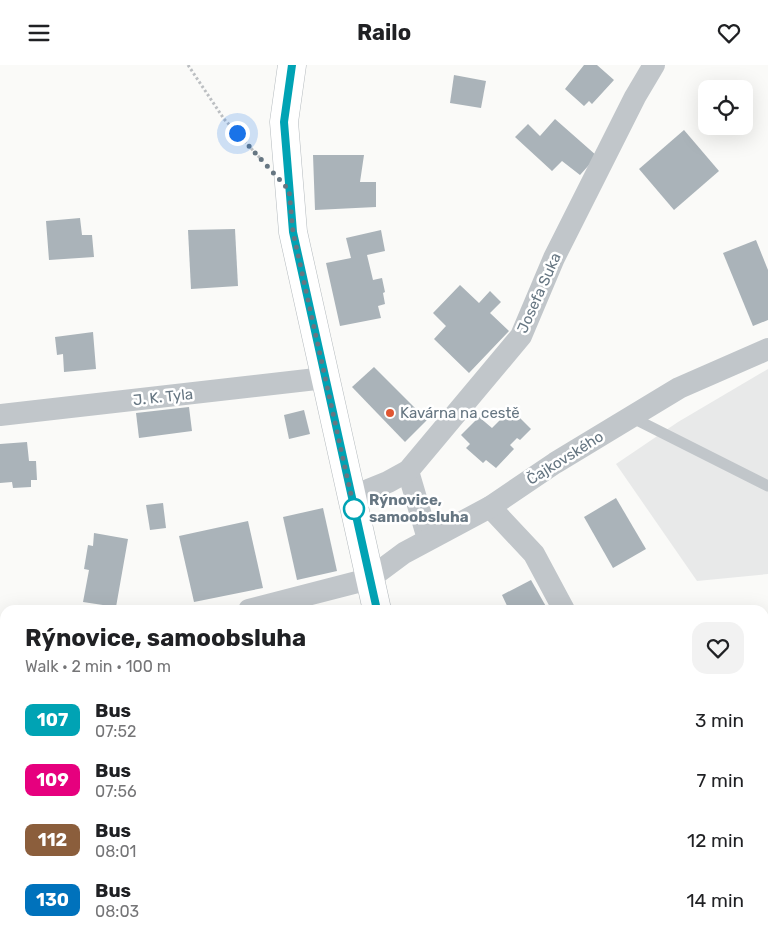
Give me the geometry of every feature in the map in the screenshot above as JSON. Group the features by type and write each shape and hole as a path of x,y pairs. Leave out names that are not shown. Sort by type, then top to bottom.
{"street":[{"path":"292,65 284,122 293,232 376,605"},
{"name":"Josefa Suka","path":"351,497 388,482 408,471 521,336 554,258 635,97 654,65"},
{"name":"Čajkovského","path":"268,605 369,579 428,539 490,507 555,463 679,389 768,349"},
{"name":"J. K. Tyla","path":"0,415 325,378"},
{"path":"408,471 428,539"},
{"path":"490,507 534,555 561,605"}],"lane":[{"path":"632,417 768,486"}],"path":[{"path":"188,65 224,119 289,190"}],"shaded area":[{"path":"768,369 768,574 697,581 616,464 678,422"}],"building":[{"path":"584,65 597,65 614,80 592,104 589,101 584,106 565,89"},
{"path":"454,75 486,81 481,108 450,103"},
{"path":"555,119 597,156 580,175 562,161 552,171 515,137 528,124 540,136"},
{"path":"684,130 719,171 674,210 639,169"},
{"path":"313,155 364,155 360,182 376,182 376,207 315,210"},
{"path":"80,218 82,235 92,235 94,257 49,260 46,221"},
{"path":"235,229 238,286 191,289 188,230"},
{"path":"381,230 385,251 367,255 373,280 382,278 385,304 378,306 381,318 340,326 326,263 351,258 346,238"},
{"path":"756,240 768,270 768,320 753,326 723,253"},
{"path":"460,285 479,303 490,291 501,302 490,313 509,331 469,373 434,339 446,326 433,313"},
{"path":"93,332 96,369 64,372 63,354 57,355 55,337"},
{"path":"374,367 427,420 405,442 352,387"},
{"path":"189,407 192,431 139,438 136,413"},
{"path":"511,409 531,429 520,440 517,438 510,445 514,449 496,468 486,460 483,463 466,448 470,444 461,435 479,417 492,428"},
{"path":"304,410 310,434 289,439 284,415"},
{"path":"27,442 29,461 36,461 37,480 31,480 31,487 13,488 12,482 0,483 0,444"},
{"path":"616,498 646,549 613,568 584,517"},
{"path":"163,503 166,528 150,530 146,505"},
{"path":"323,508 337,571 297,580 283,517"},
{"path":"248,521 263,588 194,602 179,536"},
{"path":"94,533 128,539 116,605 83,602 89,570 84,569 88,545 93,546"},
{"path":"531,580 545,605 507,605 502,595"}],"bus line":[{"name":"107","path":"292,65 284,122 293,232 375,605"}],"place":[{"name":"Kavárna na cestě","path":"390,413"},
{"name":"Rýnovice, samoobsluha","path":"354,509"}],"route":[{"path":"237,133 289,190 293,232 355,513 354,509"}]}
